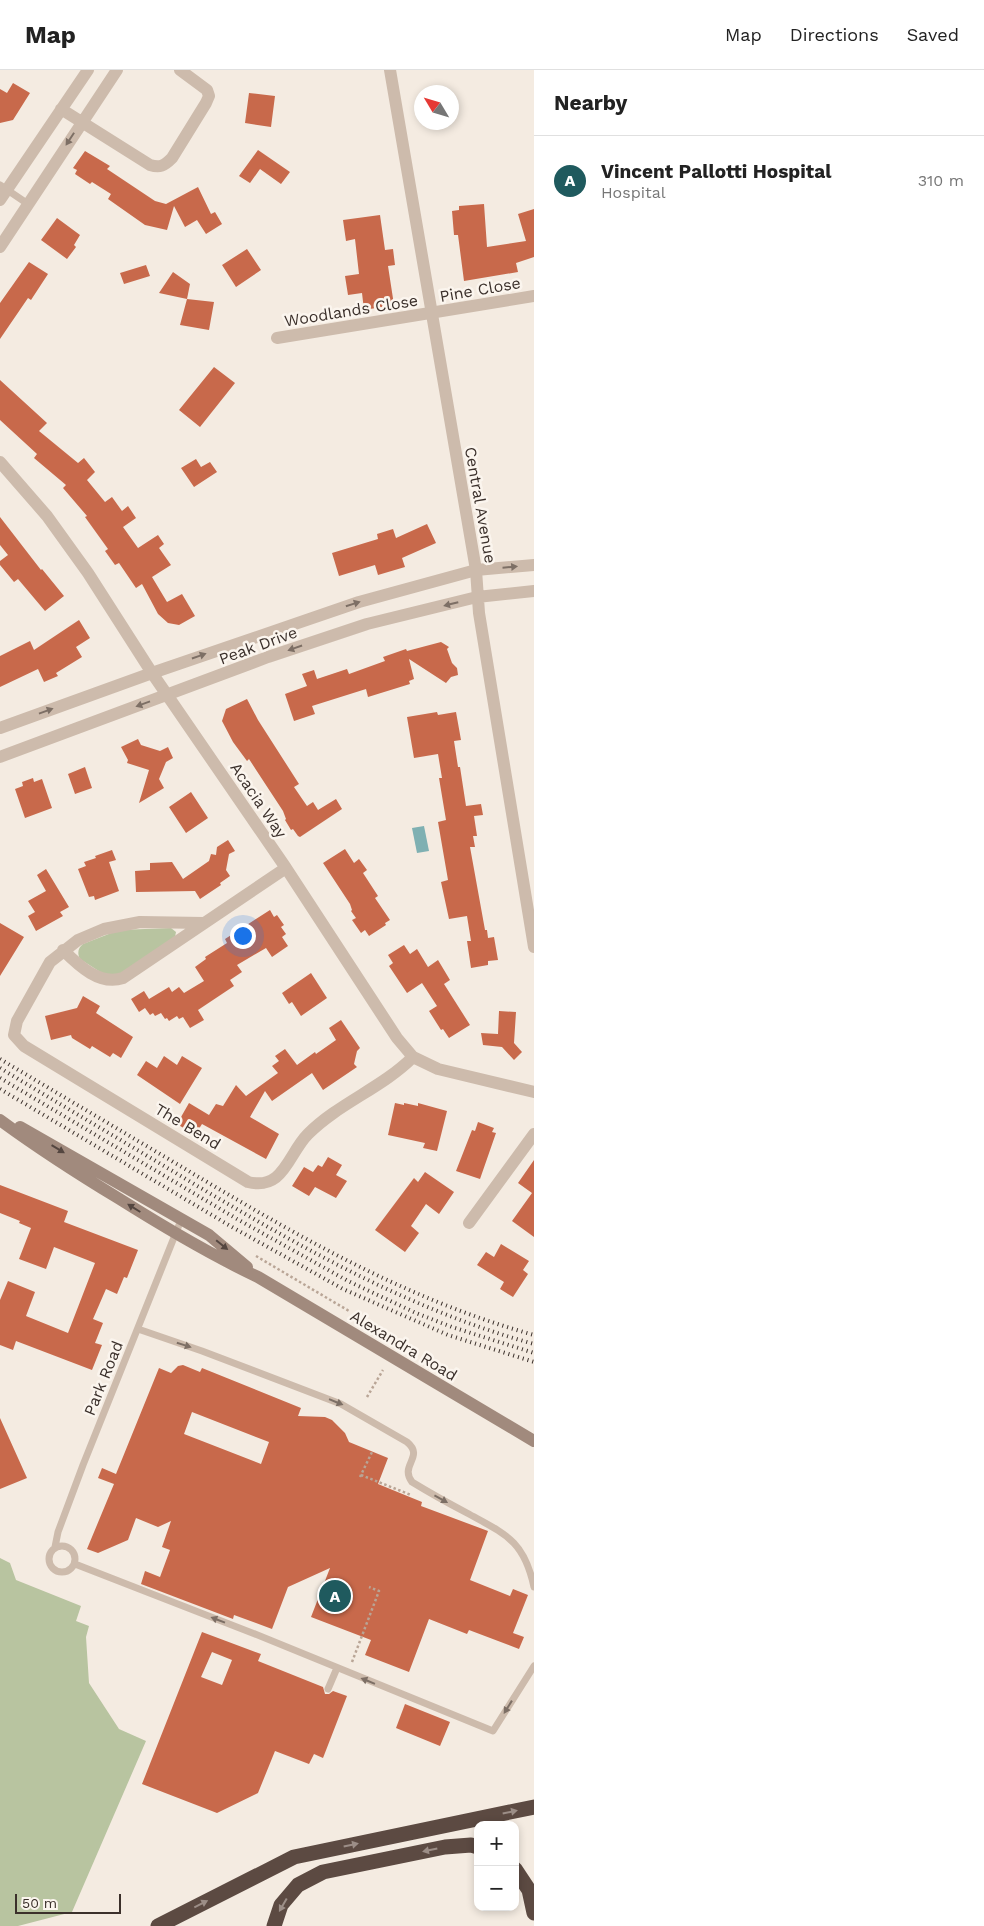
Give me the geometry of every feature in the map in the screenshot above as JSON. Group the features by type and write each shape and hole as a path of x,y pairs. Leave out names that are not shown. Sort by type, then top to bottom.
{"highway":[{"path":"158,1926 294,1857 534,1807"},
{"path":"274,1926 281,1904 298,1885 323,1872 445,1847 474,1846"},
{"path":"519,1875 529,1890 534,1913"}],"street":[{"path":"2,191 88,70"},
{"path":"0,247 117,70"},
{"path":"61,108 150,164 158,167 165,165 172,158 209,96 208,90 180,70"},
{"name":"Central Avenue","path":"390,70 476,570 477,597 534,946"},
{"name":"Pine Close","path":"431,314 534,296"},
{"name":"Woodlands Close","path":"277,338 431,314"},
{"name":"Acacia Way","path":"0,462 53,524 88,573 152,672 286,868 397,1038 413,1057 438,1069 534,1092"},
{"name":"Peak Drive","path":"0,728 152,672 359,602 476,570 534,565"},
{"name":"Peak Drive","path":"0,757 268,657 367,624 477,597 534,590"},
{"path":"63,950 100,979 115,980 131,973 286,868"},
{"name":"The Bend","path":"204,923 140,922 117,926 92,933 63,950 50,962 17,1021 14,1035 24,1046 248,1182 259,1184 271,1182 281,1173 300,1143 309,1133 391,1077 413,1057"},
{"name":"Alexandra Road","path":"0,1118 36,1135 209,1235 258,1277"},
{"name":"Alexandra Road","path":"0,1118 39,1149 175,1234 215,1257 258,1277 534,1441"},
{"path":"469,1223 534,1134"}],"lane":[{"path":"2,191 28,204"},
{"name":"Park Road","path":"55,1548 58,1532 181,1220"},
{"path":"138,1329 202,1351 341,1404 407,1442 414,1447 415,1454 408,1469 408,1477 412,1482 500,1530 514,1543 525,1559 534,1587"},
{"path":"60,1545 71,1548 76,1558 75,1564 67,1571 56,1571 52,1567 49,1557 55,1548 60,1545"},
{"path":"75,1564 255,1634 493,1731 534,1666"},
{"path":"328,1689 337,1668"}],"path":[{"path":"367,1397 383,1370"},
{"path":"372,1452 360,1476 419,1498"},
{"path":"348,1672 379,1591 369,1587"}],"green space":[{"path":"171,928 176,932 175,937 119,975 108,977 79,957 78,951 83,944 119,930"},
{"path":"0,1558 10,1563 16,1580 81,1606 76,1621 89,1626 86,1637 89,1683 119,1729 146,1741 72,1912 18,1926 0,1926"}],"water":[{"path":"424,826 429,851 417,853 412,828"}],"building":[{"path":"13,83 30,93 13,120 0,123 0,89 7,93"},
{"path":"249,93 275,96 271,127 245,123"},
{"path":"258,150 290,172 281,184 260,169 250,183 239,176"},
{"path":"85,151 110,166 107,169 155,201 166,204 198,187 211,214 215,212 222,224 206,234 197,220 185,227 174,206 167,230 145,225 108,199 111,194 75,174 77,170 73,168"},
{"path":"484,204 487,247 526,241 518,214 534,209 534,257 516,263 518,272 464,281 458,235 454,235 452,211 459,210 459,206"},
{"path":"380,215 385,250 393,249 395,265 388,266 394,305 364,310 362,293 348,295 345,276 359,274 355,239 346,241 343,220"},
{"path":"57,218 80,235 74,245 76,247 67,259 41,240"},
{"path":"247,249 261,270 236,287 222,265"},
{"path":"29,262 48,274 31,300 28,298 0,339 0,303"},
{"path":"146,265 150,276 124,284 120,273"},
{"path":"173,272 190,284 187,299 159,293"},
{"path":"187,299 214,302 209,330 180,325"},
{"path":"214,367 235,383 200,427 179,410"},
{"path":"0,380 47,423 39,431 78,463 84,458 95,472 87,480 105,502 112,497 122,511 128,506 136,518 123,527 138,548 158,535 164,544 159,548 171,565 152,577 167,602 182,594 195,616 179,625 168,623 158,614 142,584 136,588 119,563 115,565 105,551 108,549 85,517 87,516 63,488 66,485 34,458 37,454 0,420"},
{"path":"196,459 201,467 210,462 217,472 194,487 181,468"},
{"path":"0,517 41,570 64,596 45,611 18,579 14,582 0,565 0,561 8,555 0,545"},
{"path":"427,524 436,543 402,558 405,567 378,575 375,565 339,576 332,553 378,539 377,534 393,529 396,538"},
{"path":"79,620 90,638 76,647 82,657 56,673 58,676 44,682 38,669 0,687 0,656 30,641 34,650"},
{"path":"441,642 449,647 447,649 452,663 457,668 458,675 451,677 446,683 409,659 414,679 409,681 410,684 368,697 366,689 312,706 315,714 294,721 285,694 307,686 302,674 314,670 317,679 347,669 349,674 385,661 383,657 406,649 407,651"},
{"path":"247,699 258,720 299,784 294,787 307,806 313,802 318,810 336,799 342,809 300,837 293,829 291,830 285,820 283,811 249,759 247,761 233,742 222,721 226,709"},
{"path":"437,712 438,715 456,712 461,740 454,741 466,806 481,804 483,815 474,816 477,836 473,836 475,847 470,847 485,930 487,930 488,938 494,937 498,960 488,961 488,965 471,968 467,941 471,941 467,916 449,919 441,882 448,880 438,822 446,820 439,778 442,778 438,754 414,758 407,717"},
{"path":"138,739 141,745 160,751 168,747 173,758 166,762 159,779 164,788 139,803 149,770 127,763 128,760 121,747"},
{"path":"85,767 92,788 75,794 68,774"},
{"path":"33,778 34,782 42,779 52,808 25,818 15,789 23,786 22,782"},
{"path":"191,792 208,818 186,833 169,807"},
{"path":"228,840 235,851 229,854 226,870 230,876 220,883 221,885 200,899 195,891 136,892 135,871 150,870 150,863 172,862 183,879 209,861 211,854 216,855 217,847"},
{"path":"345,849 354,863 359,859 367,870 363,873 378,896 375,898 390,920 385,923 386,925 369,936 365,930 361,933 352,920 356,918 351,911 350,904 323,863"},
{"path":"112,850 116,860 109,862 119,891 95,900 94,896 89,897 78,869 86,866 84,862"},
{"path":"46,869 69,907 60,912 63,916 36,931 28,916 35,912 28,901 46,891 37,875"},
{"path":"270,910 274,917 277,915 284,925 281,927 286,934 282,937 288,946 272,957 266,948 237,965 242,972 230,980 234,986 198,1010 204,1020 190,1028 183,1017 179,1019 177,1016 169,1021 161,1013 155,1016 153,1013 150,1015 145,1008 139,1012 131,999 144,991 149,999 169,987 172,992 179,987 184,993 204,981 195,967 206,959 205,957 227,943 225,939"},
{"path":"0,923 24,937 0,976"},
{"path":"404,945 410,954 417,949 428,967 438,960 450,980 444,984 470,1025 449,1038 443,1029 441,1030 429,1011 437,1006 422,983 407,993 389,966 393,963 388,955"},
{"path":"311,973 327,998 301,1016 292,1002 289,1004 282,993"},
{"path":"83,996 100,1006 96,1013 133,1037 121,1058 113,1053 110,1057 92,1046 90,1049 72,1038 71,1035 51,1040 45,1016 77,1008"},
{"path":"499,1011 516,1012 514,1043 522,1052 514,1060 502,1047 483,1045 481,1033 498,1034"},
{"path":"341,1020 360,1048 357,1051 354,1064 357,1067 323,1090 312,1073 272,1101 265,1091 250,1117 279,1134 266,1159 202,1124 195,1135 177,1124 189,1103 209,1115 216,1104 223,1106 236,1085 246,1096 278,1073 272,1066 279,1061 275,1056 285,1049 297,1065 315,1052 316,1054 336,1040 329,1028"},
{"path":"164,1056 177,1065 182,1056 202,1068 180,1104 137,1075 146,1061 157,1068"},
{"path":"395,1103 418,1106 418,1103 447,1111 437,1151 423,1148 425,1143 388,1135"},
{"path":"478,1122 494,1128 492,1132 496,1133 480,1179 456,1171 472,1130 475,1131"},
{"path":"328,1157 342,1165 336,1175 347,1181 336,1198 315,1187 309,1196 292,1186 304,1167 313,1172 318,1165 322,1167"},
{"path":"534,1160 534,1237 512,1221 532,1193 518,1183"},
{"path":"425,1172 454,1192 439,1214 426,1204 411,1226 419,1233 405,1252 375,1230 414,1178 418,1182"},
{"path":"0,1185 68,1211 64,1222 138,1250 127,1278 124,1277 117,1294 106,1289 93,1319 103,1323 95,1343 102,1345 92,1370 16,1341 13,1350 0,1345 0,1300 8,1281 35,1292 26,1316 68,1333 95,1263 54,1247 46,1269 19,1259 31,1228 19,1223 20,1221 0,1213"},
{"path":"501,1244 529,1261 523,1270 528,1274 513,1297 500,1289 504,1282 477,1265 486,1252 494,1257"},
{"path":"183,1365 200,1372 202,1368 301,1408 298,1416 325,1417 332,1420 345,1433 349,1442 388,1458 378,1484 422,1502 421,1506 488,1531 470,1580 510,1596 513,1589 528,1595 513,1633 524,1637 519,1649 469,1630 467,1634 429,1619 409,1672 365,1655 371,1640 311,1617 330,1568 288,1587 272,1629 234,1615 233,1619 141,1584 145,1571 160,1577 170,1550 162,1547 171,1521 158,1527 136,1518 128,1540 98,1553 87,1549 114,1484 98,1478 102,1468 116,1474 159,1368 171,1373 178,1366","holes":["192,1412 269,1442 261,1464 184,1434"]},
{"path":"0,1418 27,1478 0,1489"},
{"path":"202,1632 261,1654 258,1661 323,1687 325,1694 333,1691 347,1696 323,1758 314,1754 309,1764 275,1751 258,1793 217,1813 142,1784","holes":["212,1652 232,1660 222,1685 201,1677"]},
{"path":"405,1704 450,1722 440,1746 396,1728"}],"railway":[{"path":"0,1059 242,1203 322,1248 404,1288 489,1321 534,1335"},
{"path":"0,1068 199,1187 320,1256 361,1277 445,1314 534,1344"},
{"path":"0,1078 237,1219 348,1281 416,1313 452,1327 534,1353"},
{"path":"0,1089 232,1227 343,1289 448,1335 534,1362"}],"place":[{"name":"Vincent Pallotti Hospital","path":"335,1596"}]}
